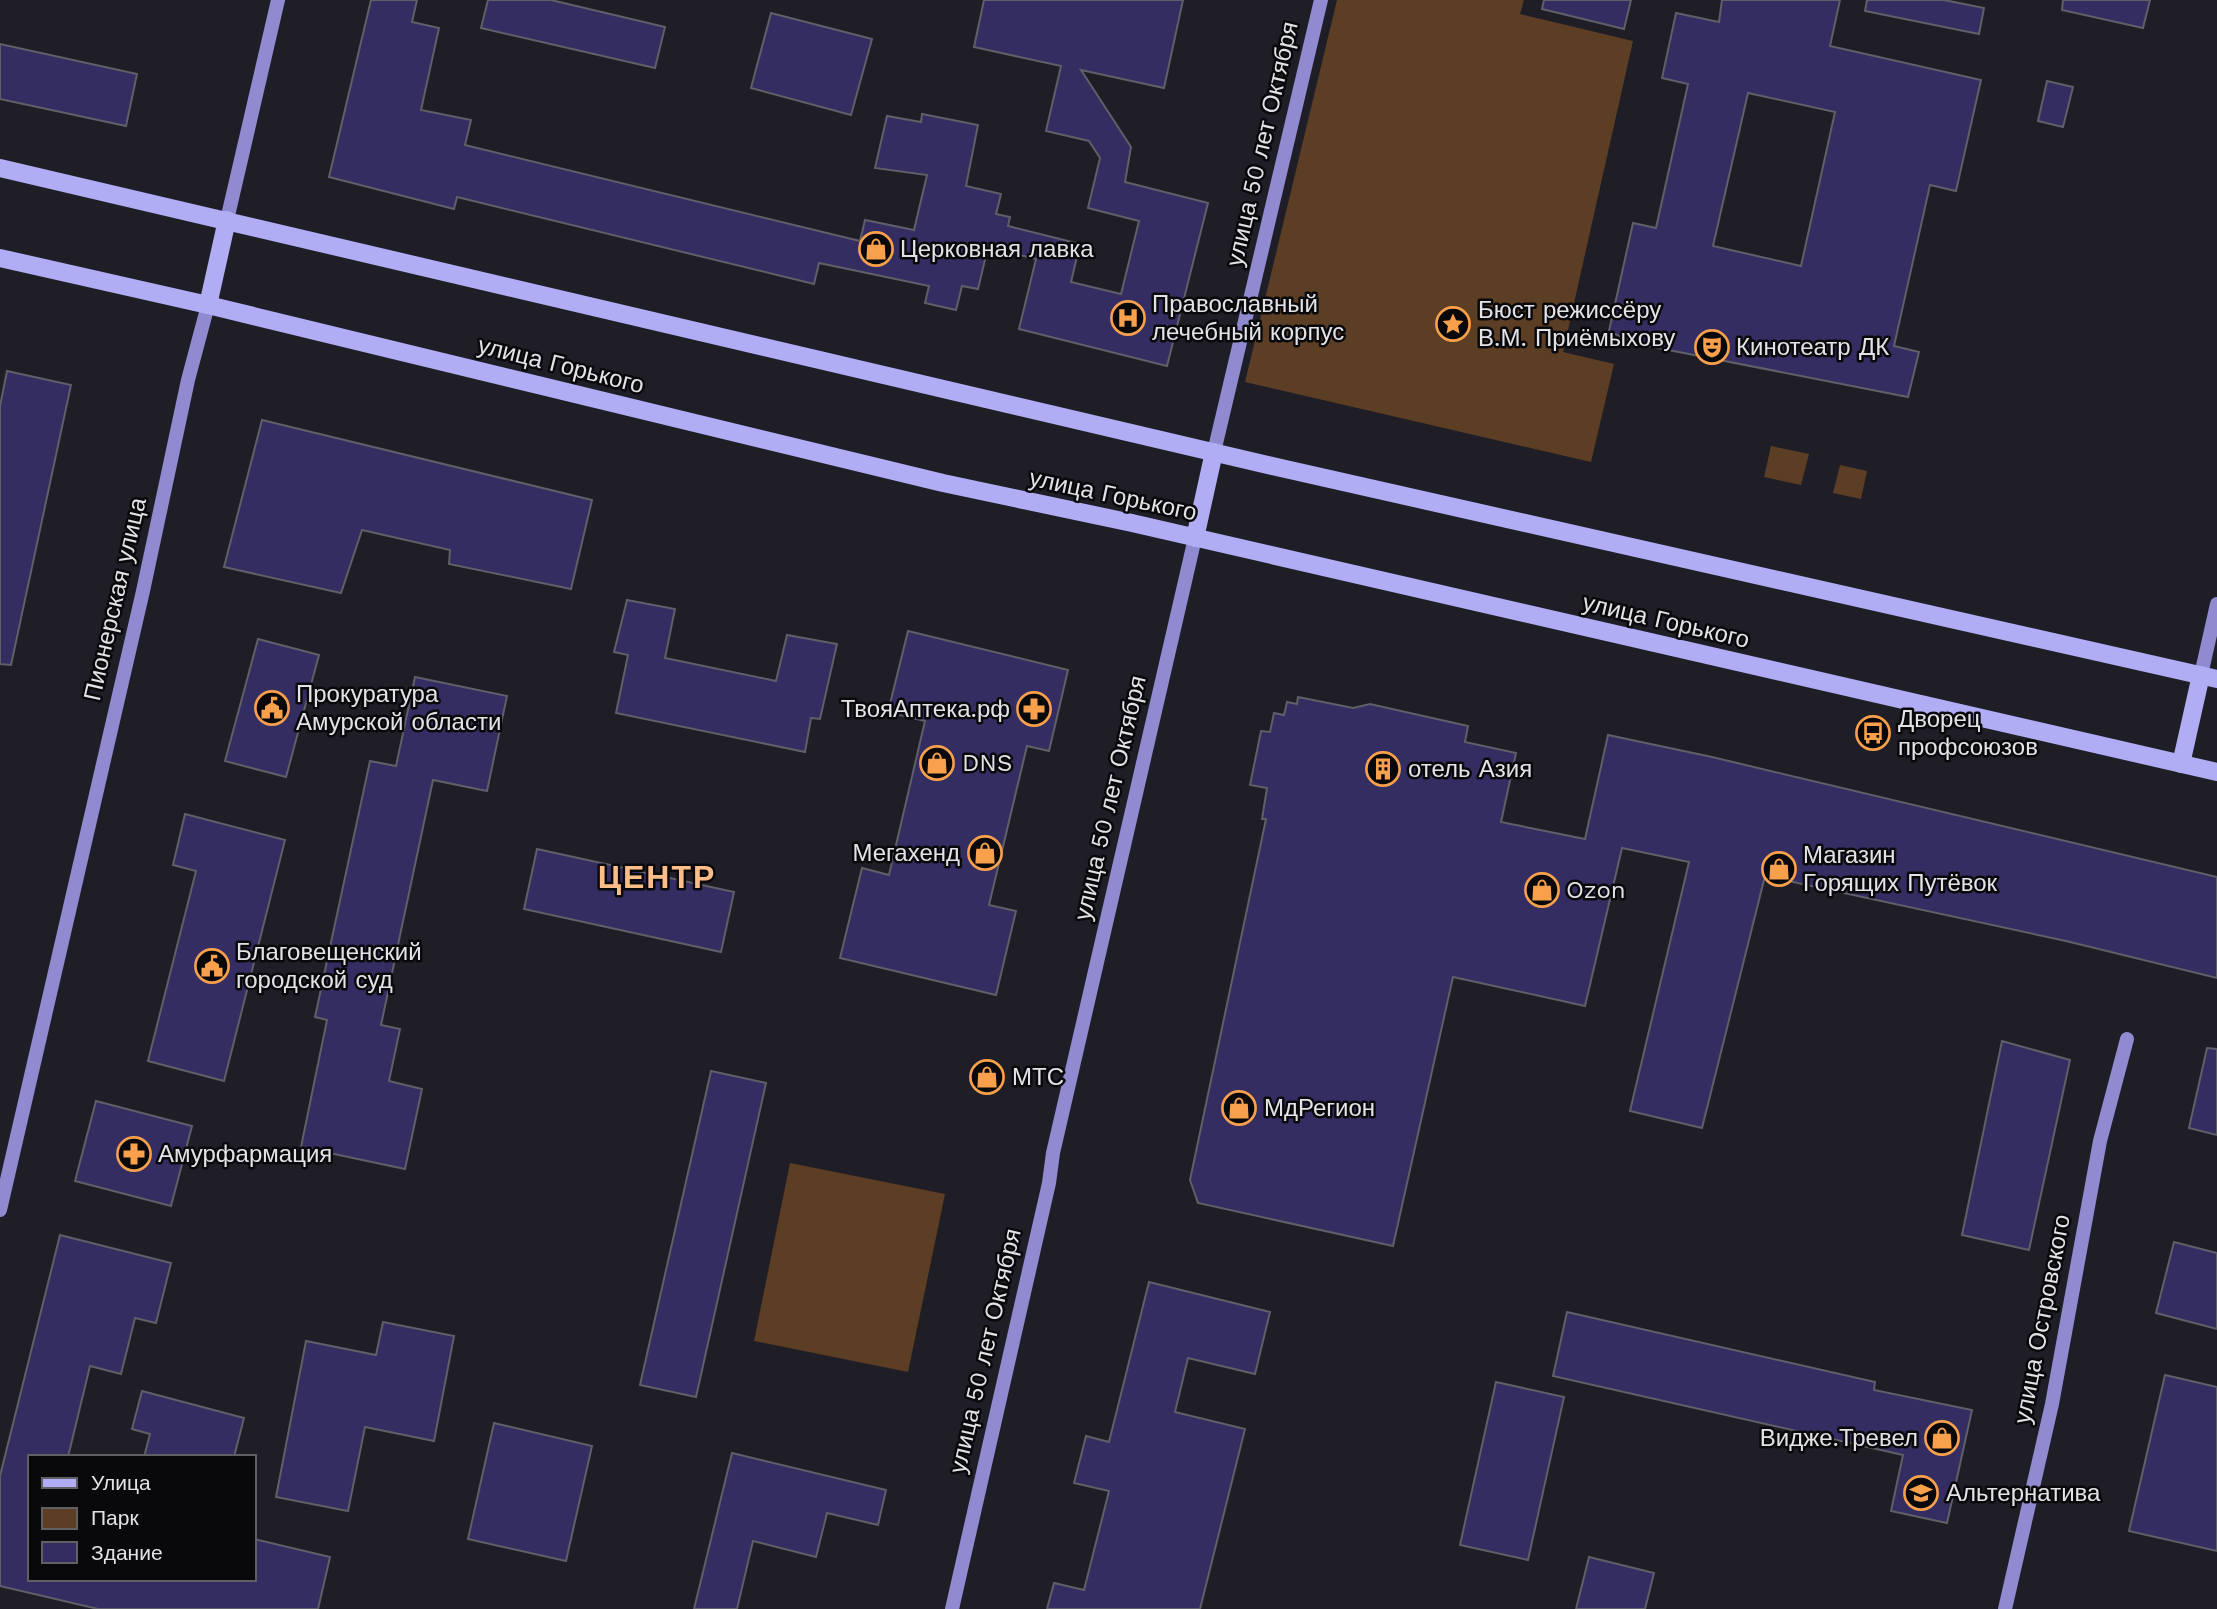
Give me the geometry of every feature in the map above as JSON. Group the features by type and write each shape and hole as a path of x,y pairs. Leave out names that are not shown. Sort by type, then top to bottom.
{"main road":[{"path":"0,168 1214,452 2209,677 2181,764"},
{"name":"Пионерская улица","path":"208,305 227,220"},
{"name":"улица Горького","path":"0,258 208,305 943,483 1195,538 2217,772"},
{"name":"улица 50 лет Октября","path":"1195,538 1214,452"}],"street":[{"name":"Пионерская улица","path":"227,220 278,0"},
{"name":"улица 50 лет Октября","path":"1214,452 1321,0"},
{"name":"Пионерская улица","path":"0,1210 143,592 188,380 208,305"},
{"name":"улица 50 лет Октября","path":"952,1609 1049,1183 1053,1153 1195,538"},
{"path":"2209,677 2217,604"},
{"name":"улица Островского","path":"2005,1609 2052,1404 2100,1141 2127,1039"}],"green space":[{"path":"1337,0 1524,0 1520,14 1633,41 1563,352 1614,364 1591,462 1245,382"},
{"path":"1771,446 1809,454 1801,485 1764,477"},
{"path":"1840,465 1867,471 1861,499 1833,493"},
{"path":"790,1163 945,1194 908,1372 754,1341"}],"building":[{"path":"371,0 417,0 412,22 439,28 421,110 471,120 465,145 860,241 865,220 914,230 927,175 875,168 887,116 921,122 922,114 978,125 966,186 1001,194 996,214 1010,217 1008,226 1080,244 1071,282 1121,294 1139,221 1088,208 1100,158 1089,141 1046,131 1061,66 974,47 984,0 1183,0 1164,88 1081,70 1131,147 1125,182 1208,203 1167,366 1019,329 1036,259 988,247 978,289 962,286 956,310 925,303 929,286 819,263 814,284 457,197 454,209 329,177"},
{"path":"488,0 551,0 665,27 655,68 481,28"},
{"path":"1544,0 1631,0 1624,29 1542,9"},
{"path":"1722,0 1840,0 1830,46 1981,80 1956,191 1930,185 1894,346 1919,352 1908,397 1633,343 1609,331 1633,223 1656,228 1688,84 1662,78 1676,13 1719,22","holes":["1748,93 1835,112 1801,266 1713,246"]},
{"path":"1867,0 1944,0 1984,8 1979,34 1865,11"},
{"path":"2063,0 2150,0 2143,28 2062,10"},
{"path":"771,13 872,39 851,115 751,88"},
{"path":"0,44 137,74 126,126 0,99"},
{"path":"2047,81 2073,87 2063,127 2038,121"},
{"path":"7,371 71,385 11,665 0,664 0,406"},
{"path":"262,420 592,500 571,589 449,564 450,550 362,530 341,593 224,567"},
{"path":"627,600 675,609 665,658 776,681 787,635 837,644 820,719 811,718 805,752 616,713 628,655 614,652"},
{"path":"908,631 1068,670 1049,751 1027,746 989,905 1016,911 996,995 840,958 862,868 889,875 925,721 888,712"},
{"name":"Прокуратура Амурской области","path":"258,639 319,655 286,777 225,761"},
{"path":"415,677 507,696 487,791 433,780 381,1025 400,1029 389,1081 422,1089 405,1169 301,1147 327,1020 315,1017 370,761 396,766"},
{"path":"1298,697 1353,708 1370,704 1468,726 1465,742 1516,753 1501,822 1585,839 1608,735 1712,757 2217,877 2217,978 2066,941 1765,876 1702,1128 1630,1111 1689,862 1622,848 1585,1006 1453,977 1393,1246 1198,1203 1190,1180 1266,819 1262,819 1267,788 1250,785 1261,731 1270,732 1274,713 1284,715 1287,702 1297,704"},
{"name":"Благовещенский городской суд","path":"185,814 285,840 224,1081 148,1061 196,871 173,865"},
{"path":"537,849 734,892 721,952 524,909"},
{"path":"2002,1041 2070,1060 2029,1250 1962,1235"},
{"path":"2207,1048 2217,1049 2217,1135 2189,1128"},
{"path":"711,1071 766,1083 696,1397 640,1385"},
{"name":"Амурфармация","path":"96,1101 192,1126 171,1206 75,1181"},
{"path":"60,1235 171,1263 156,1323 135,1318 121,1374 90,1366 68,1455 28,1455 28,1581 256,1581 256,1539 330,1557 318,1609 98,1609 0,1586 0,1476"},
{"path":"2174,1242 2217,1253 2217,1329 2156,1313"},
{"path":"1149,1282 1270,1312 1255,1374 1188,1358 1175,1412 1245,1429 1200,1609 1047,1609 1054,1583 1084,1590 1109,1491 1074,1483 1086,1436 1109,1442"},
{"path":"1567,1312 1875,1382 1874,1390 1972,1410 1947,1523 1891,1511 1903,1455 1553,1376"},
{"path":"383,1322 454,1336 434,1441 365,1427 348,1511 276,1497 306,1341 376,1355"},
{"path":"2165,1375 2217,1387 2217,1551 2129,1531"},
{"path":"1496,1382 1564,1397 1528,1560 1460,1545"},
{"path":"142,1391 244,1418 235,1455 145,1455 150,1434 132,1429"},
{"path":"494,1423 592,1446 566,1561 468,1539"},
{"path":"732,1453 886,1490 878,1525 827,1513 816,1557 753,1541 737,1609 694,1609"},
{"path":"1589,1557 1654,1573 1645,1609 1576,1609"}],"place":[{"name":"Церковная лавка","path":"876,249"},
{"name":"Православный лечебный корпус","path":"1128,318"},
{"name":"Бюст режиссёру В.М. Приёмыхову","path":"1453,324"},
{"name":"Кинотеатр ДК","path":"1712,347"},
{"name":"Прокуратура Амурской области","path":"272,708"},
{"name":"ТвояАптека.рф","path":"1034,709"},
{"name":"Дворец профсоюзов","path":"1873,733"},
{"name":"DNS","path":"937,763"},
{"name":"отель Азия","path":"1383,769"},
{"name":"Мегахенд","path":"985,853"},
{"name":"Магазин Горящих Путёвок","path":"1779,869"},
{"name":"Ozon","path":"1542,890"},
{"name":"Благовещенский городской суд","path":"212,966"},
{"name":"МТС","path":"987,1077"},
{"name":"МдРегион","path":"1239,1108"},
{"name":"Амурфармация","path":"134,1154"},
{"name":"Видже.Тревел","path":"1942,1438"},
{"name":"Альтернатива","path":"1921,1493"}],"district":[{"name":"ЦЕНТР","path":"657,877"}]}
